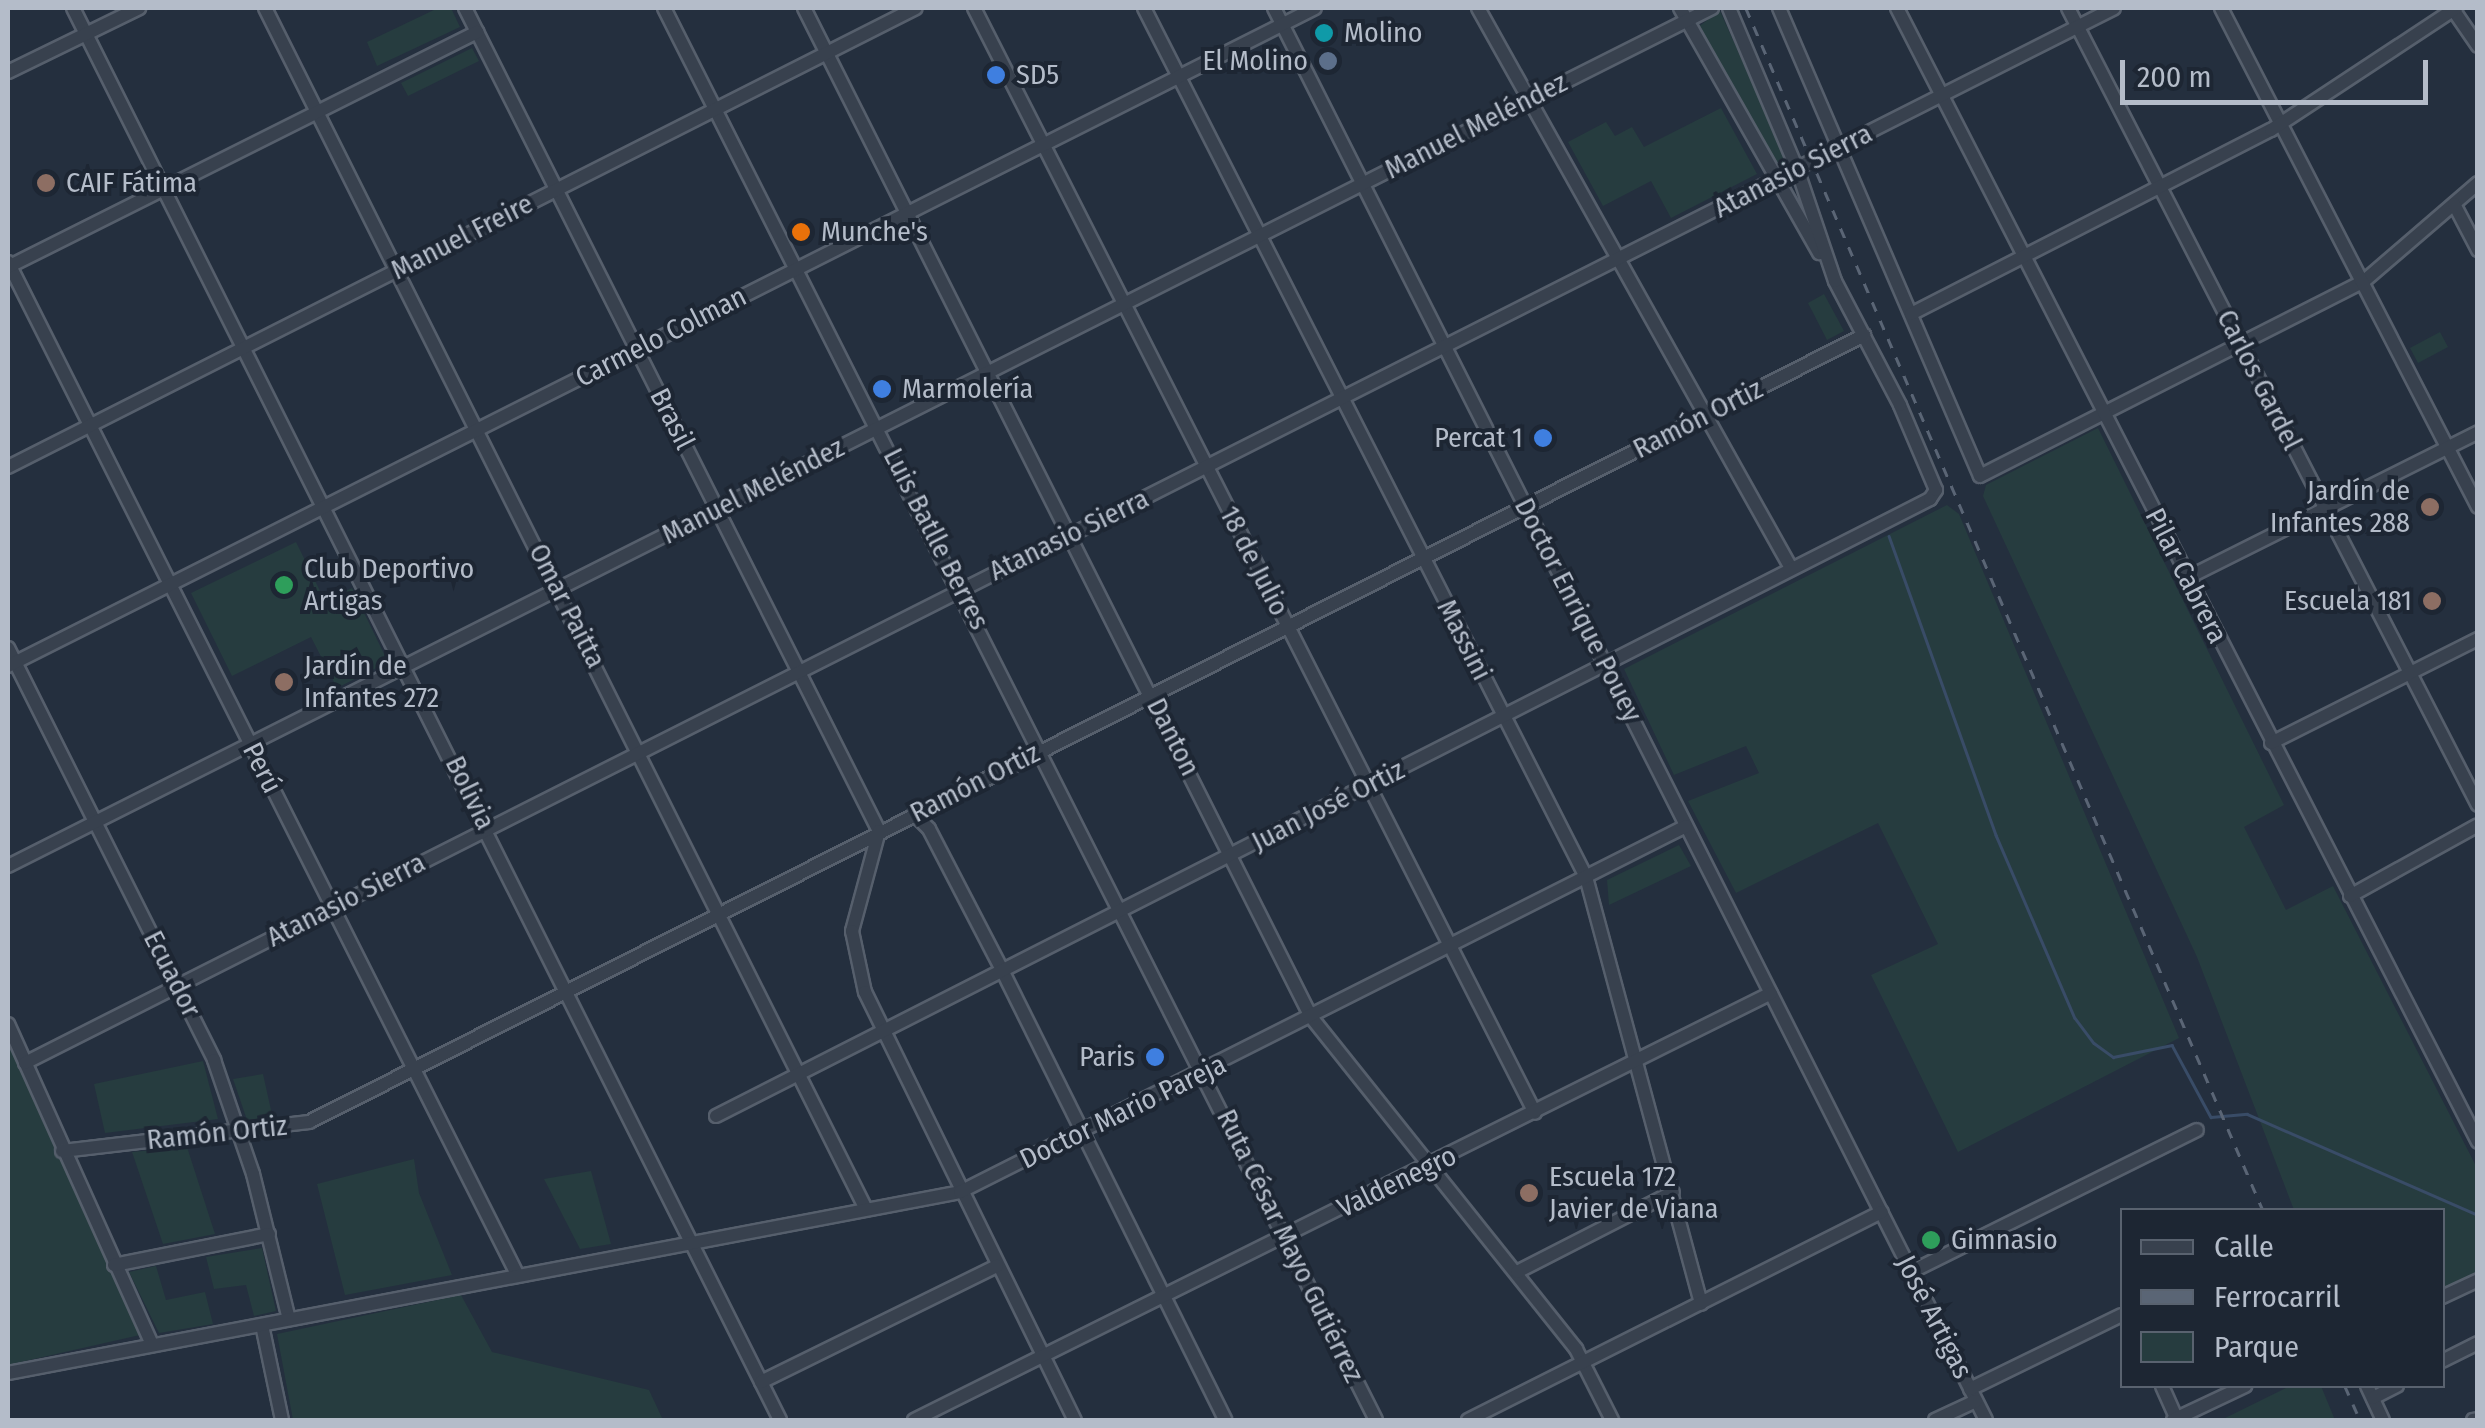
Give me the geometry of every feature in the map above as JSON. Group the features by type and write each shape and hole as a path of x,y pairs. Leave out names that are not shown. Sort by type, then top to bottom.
{"street":[{"name":"Bolivia","path":"72,8 407,666 780,1420"},
{"path":"8,72 139,8"},
{"name":"Omar Paitta","path":"265,8 641,751 865,1207"},
{"name":"Brasil","path":"465,8 878,831"},
{"name":"Luis Batlle Berres","path":"664,8 1204,1072"},
{"name":"Danton","path":"804,8 1311,1017 1517,1272 1582,1364 1612,1420"},
{"name":"Manuel Freire","path":"8,467 916,8"},
{"name":"18 de Julio","path":"974,8 1534,1113"},
{"name":"Massini","path":"1144,8 1586,877 1701,1304"},
{"name":"Doctor Enrique Pouey","path":"1274,8 1882,1212"},
{"name":"Carmelo Colman","path":"11,664 1315,8"},
{"path":"1478,8 1791,568"},
{"name":"Manuel Meléndez","path":"8,866 1530,100 1683,14 1712,8"},
{"path":"1729,8 1797,169 1835,281"},
{"path":"1779,8 1980,476 2363,282 2478,183"},
{"name":"Pilar Cabrera","path":"1897,8 2478,1142"},
{"name":"Carlos Gardel","path":"2068,8 2478,805"},
{"name":"Atanasio Sierra","path":"25,1063 2114,8"},
{"path":"2220,8 2478,507"},
{"path":"1911,314 2280,123 2454,8 2478,46"},
{"path":"1683,14 1864,335"},
{"path":"8,265 477,32"},
{"path":"2454,204 2478,250"},
{"name":"Perú","path":"8,265 517,1274"},
{"name":"Ramón Ortiz","path":"62,1151 309,1122 1864,335"},
{"name":"Juan José Ortiz","path":"716,1116 1911,510 1936,490 1864,335"},
{"path":"2187,578 2478,432"},
{"path":"2271,742 2478,639"},
{"name":"Ecuador","path":"8,648 11,664 214,1060 269,1234 289,1319"},
{"path":"914,814 929,829 1003,972 1225,1420"},
{"name":"Doctor Mario Pareja","path":"8,1373 690,1238 960,1192 1686,826"},
{"path":"2350,896 2478,826"},
{"path":"878,831 852,931 865,992 1075,1420"},
{"name":"Valdenegro","path":"914,1420 1771,993"},
{"path":"8,1024 152,1344"},
{"name":"Ruta César Mayo Gutiérrez","path":"1204,1072 1376,1420"},
{"path":"1911,1272 2198,1130"},
{"path":"1517,1272 1672,1192"},
{"path":"1468,1420 1882,1212"},
{"name":"José Artigas","path":"1882,1212 1986,1420"},
{"path":"114,1265 269,1234"},
{"path":"761,1382 997,1266"},
{"path":"2445,1296 2478,1280"},
{"path":"1935,1420 1973,1395 2120,1316"},
{"path":"262,1325 282,1420"},
{"path":"2445,1360 2478,1343"},
{"path":"2163,1388 2175,1420 2241,1388"},
{"path":"2370,1392 2383,1420"}],"green space":[{"path":"438,8 451,8 460,27 377,66 367,42"},
{"path":"1720,11 1789,165 1780,171 1698,27"},
{"path":"472,48 479,61 408,96 401,83"},
{"path":"1721,108 1757,174 1671,218 1651,181 1603,206 1568,142 1606,122 1615,136 1632,127 1644,147"},
{"path":"1824,294 1844,331 1827,340 1808,303"},
{"path":"2440,332 2448,347 2418,363 2410,348"},
{"path":"2098,428 2284,805 2244,827 2286,910 2333,886 2477,1168 2477,1273 2445,1289 2445,1208 2293,1208 2197,957 1983,496 1986,485"},
{"path":"1947,505 1959,514 2179,1038 1958,1152 1871,975 1938,944 1878,823 1736,893 1688,801 1759,773 1746,746 1674,775 1624,669"},
{"path":"296,542 325,601 352,588 388,662 337,688 311,637 232,676 191,593"},
{"path":"1679,845 1691,866 1609,905 1607,880"},
{"path":"8,1034 140,1335 12,1364 8,1364"},
{"path":"203,1061 218,1119 105,1133 94,1084"},
{"path":"263,1074 273,1119 248,1123 233,1079"},
{"path":"187,1147 215,1234 163,1244 132,1152"},
{"path":"414,1159 419,1193 452,1275 345,1295 317,1184"},
{"path":"591,1171 611,1244 580,1249 544,1179"},
{"path":"262,1248 276,1311 254,1316 246,1285 214,1289 206,1257"},
{"path":"156,1266 166,1300 205,1292 213,1324 159,1333 129,1272"},
{"path":"461,1295 492,1352 649,1390 663,1420 293,1420 277,1334"},
{"path":"2286,1388 2322,1388 2335,1420 2221,1420"}],"waterway":[{"path":"1889,536 1996,835 2075,1018 2094,1043 2113,1057 2172,1045 2211,1117 2247,1114 2478,1215"}],"railway":[{"path":"1746,8 2262,1208"},
{"path":"2346,1388 2360,1420"}],"place":[{"name":"Molino","path":"1324,33"},
{"name":"El Molino","path":"1328,61"},
{"name":"SD5","path":"996,75"},
{"name":"CAIF Fátima","path":"46,183"},
{"name":"Munche's","path":"801,232"},
{"name":"Marmolería","path":"882,389"},
{"name":"Percat 1","path":"1543,438"},
{"name":"Jardín de Infantes 288","path":"2430,507"},
{"name":"Club Deportivo Artigas","path":"284,585"},
{"name":"Escuela 181","path":"2432,601"},
{"name":"Jardín de Infantes 272","path":"284,682"},
{"name":"Paris","path":"1155,1057"},
{"name":"Escuela 172 Javier de Viana","path":"1529,1193"},
{"name":"Gimnasio","path":"1931,1240"}]}
